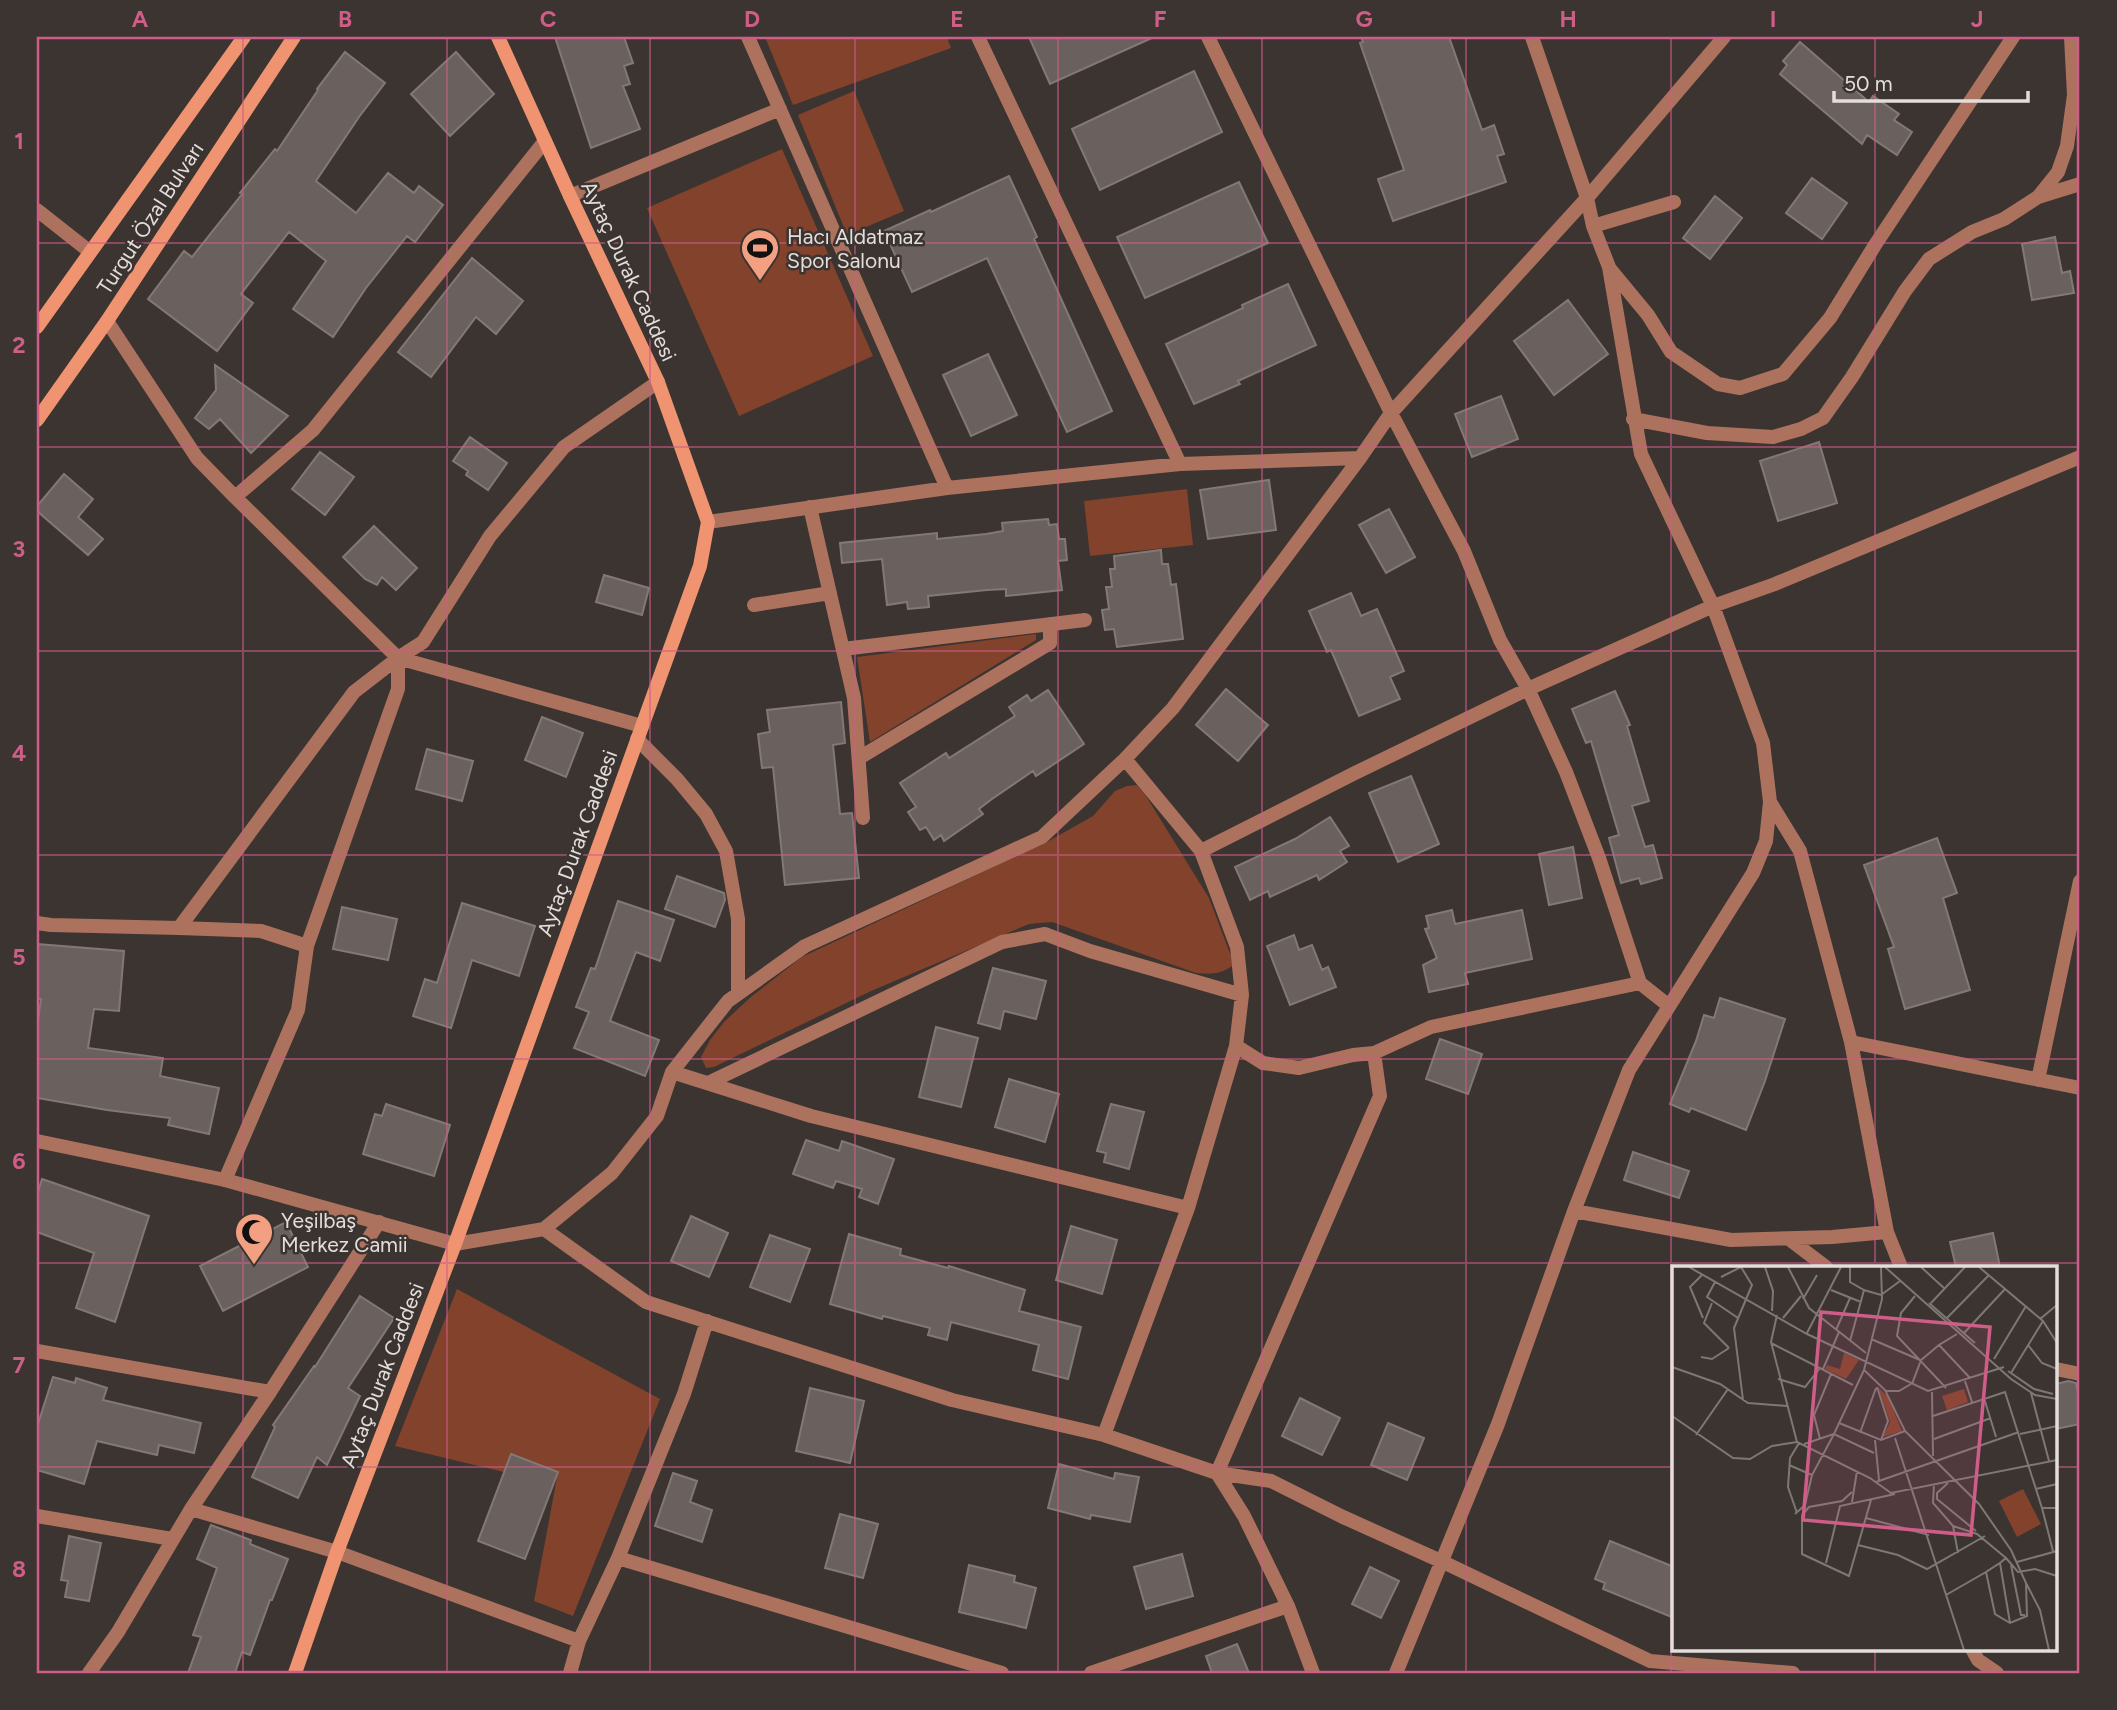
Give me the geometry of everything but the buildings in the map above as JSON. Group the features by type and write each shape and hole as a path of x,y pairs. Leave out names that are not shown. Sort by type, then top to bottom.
{"main road":[{"name":"Turgut Özal Bulvarı","path":"37,327 244,37"},
{"name":"Turgut Özal Bulvarı","path":"37,419 107,321 294,37"},
{"name":"Aytaç Durak Caddesi","path":"295,1673 337,1552 455,1244 700,566 708,522 658,382 498,37"}],"street":[{"path":"748,37 947,488"},
{"path":"978,37 1180,464"},
{"path":"1208,37 1391,413 1464,551 1500,640 1528,690 1566,772 1599,858 1640,983 1669,1006"},
{"path":"1396,1673 1498,1424 1574,1211 1629,1070 1753,873 1766,841 1770,802 1763,743 1731,652 1713,606 1640,454 1609,267 1593,226 1587,198 1532,37"},
{"path":"37,1140 225,1180 455,1244 544,1229 612,1173 657,1116 672,1072 728,1001 805,946 1042,837 1125,759 1173,708 1391,413 1587,198 1724,37"},
{"path":"1609,267 1648,315 1671,352 1718,384 1740,388 1783,374 1830,318 1875,245 2013,37"},
{"path":"2038,197 2058,172 2067,146 2074,95 2071,37"},
{"path":"570,197 780,109"},
{"path":"235,497 313,430 545,141"},
{"path":"1633,419 1707,433 1773,437 1801,429 1823,418 1852,377 1905,291 1930,259 1972,232 2004,219 2038,197 2080,184"},
{"path":"1593,226 1674,202"},
{"path":"37,210 89,251"},
{"path":"107,321 197,458 398,658 640,733 706,814 726,851 738,919 738,994"},
{"path":"179,928 354,692 423,642 490,536 564,447 658,382"},
{"path":"708,522 947,488 1180,464 1360,457"},
{"path":"1201,851 1528,690 1713,606 1774,584 2080,457"},
{"path":"810,507 854,698 863,818"},
{"path":"754,605 830,593"},
{"path":"843,649 1085,620"},
{"path":"859,758 1050,643 1050,624"},
{"path":"225,1180 299,1010 307,946 398,689 398,658"},
{"path":"1104,1435 1188,1208 1236,1046 1242,995 1237,947 1201,851 1125,759"},
{"path":"1770,802 1800,851 1851,1042 1887,1232 1901,1266"},
{"path":"2038,1080 2080,881"},
{"path":"37,923 261,931 307,946"},
{"path":"708,1083 1002,942 1045,934 1090,951 1242,995"},
{"path":"1236,1046 1263,1063 1299,1068 1353,1055 1374,1053 1431,1027 1640,983"},
{"path":"1851,1042 2080,1088"},
{"path":"1217,1473 1380,1096 1374,1053"},
{"path":"672,1072 811,1116 1188,1208"},
{"path":"1574,1211 1731,1240 1887,1232"},
{"path":"89,1673 118,1632 191,1509 379,1222"},
{"path":"544,1229 646,1301 952,1400 1104,1435 1217,1473 1272,1481 1343,1517 1443,1562 1648,1667 1793,1673"},
{"path":"1789,1239 1825,1266"},
{"path":"570,1673 579,1641 618,1558 684,1394 707,1321"},
{"path":"37,1350 270,1392"},
{"path":"2058,1368 2080,1374"},
{"path":"1217,1473 1244,1516 1288,1606 1313,1673"},
{"path":"191,1509 337,1552 579,1641"},
{"path":"37,1516 172,1539"},
{"path":"618,1558 1002,1673"},
{"path":"1091,1673 1288,1606"},
{"path":"1973,1650 1978,1660 1997,1673"}],"shaded area":[{"path":"765,37 947,37 951,48 793,105"},
{"path":"854,91 904,211 847,235 798,115"},
{"name":"Hacı Aldatmaz Spor Salonu","path":"782,149 873,356 739,416 647,208"},
{"path":"1187,489 1193,545 1090,556 1084,501"},
{"path":"1036,634 1036,640 870,742 857,657"},
{"path":"1137,785 1209,898 1231,956 1232,966 1228,969 1215,973 1196,973 1052,922 1029,924 871,991 714,1067 706,1068 701,1057 724,1022 802,957 1047,842 1093,816 1115,791"},
{"path":"457,1289 660,1399 573,1616 534,1601 558,1472 511,1454 504,1472 395,1446"}],"place":[{"name":"Hacı Aldatmaz Spor Salonu","path":"760,282"},
{"name":"Yeşilbaş Merkez Camii","path":"254,1266"}]}
